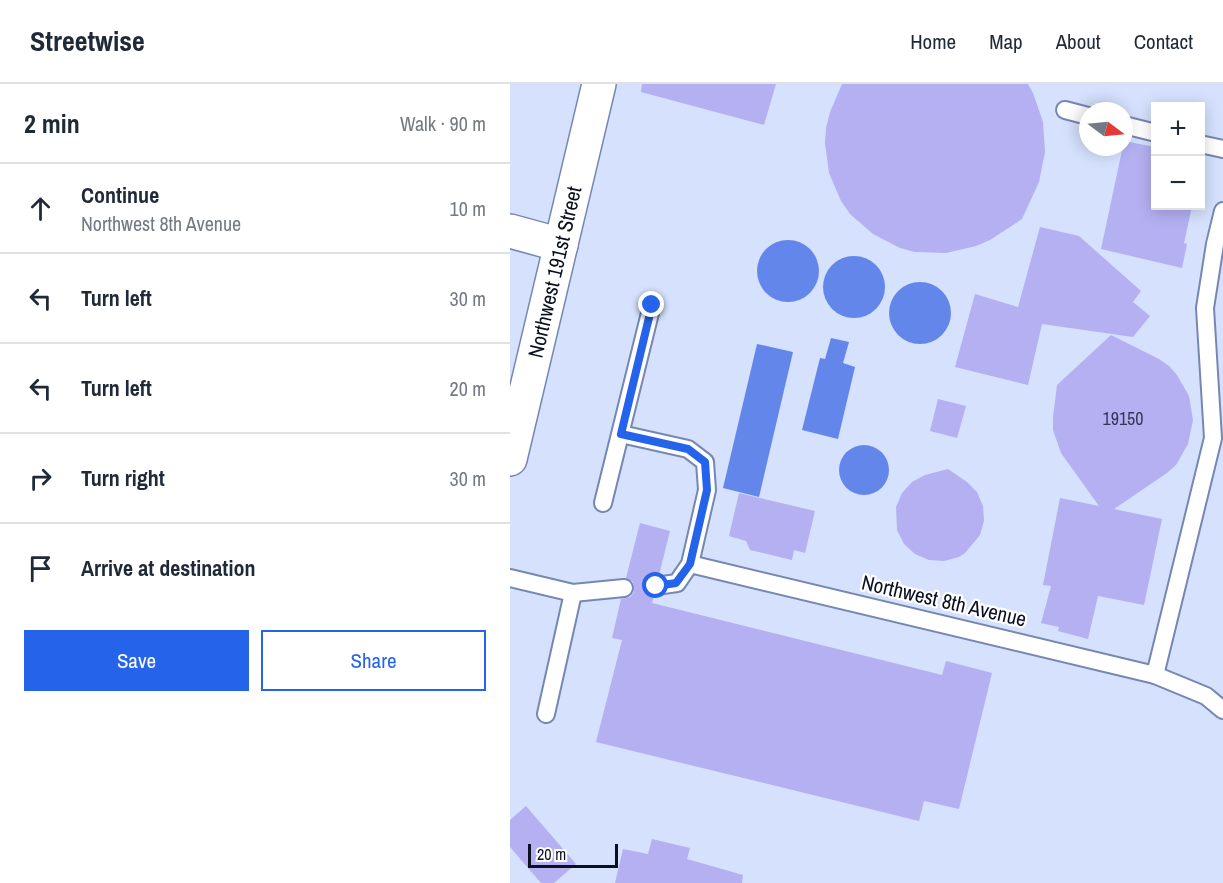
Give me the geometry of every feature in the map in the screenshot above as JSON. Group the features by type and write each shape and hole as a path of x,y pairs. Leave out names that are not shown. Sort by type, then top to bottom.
{"street":[{"name":"Northwest 191st Street","path":"510,459 599,84"},
{"path":"510,231 561,245"}],"lane":[{"path":"1065,110 1079,114"},
{"path":"1133,127 1151,131"},
{"path":"1205,145 1223,149"},
{"path":"1155,675 1213,438 1205,308 1215,244 1223,212"},
{"path":"603,503 652,305"},
{"path":"621,434 688,449 705,462 707,490 690,564 676,583 656,586"},
{"name":"Northwest 8th Avenue","path":"690,564 1155,675 1206,696 1223,710"},
{"path":"510,578 573,593 624,588"},
{"path":"546,714 573,593"}],"water":[{"path":"788,240 800,242 810,249 817,259 819,271 817,283 810,293 800,300 788,302 776,300 766,293 759,283 757,271 759,259 766,249 776,242"},
{"path":"848,256 860,256 876,265 883,275 885,287 883,299 876,309 860,318 848,318 837,313 828,304 823,293 823,281 828,270 837,261"},
{"path":"914,282 926,282 942,291 949,301 951,313 949,325 942,335 926,344 914,344 903,339 894,330 889,319 889,307 894,296 903,287"},
{"path":"831,338 849,342 843,363 855,367 838,439 802,430 820,358 825,359"},
{"path":"757,344 793,352 759,497 723,488"},
{"path":"859,445 869,445 882,452 889,465 889,475 882,488 869,495 859,495 850,491 843,484 839,475 839,465 843,456 850,449"}],"building":[{"path":"642,84 776,84 764,125 641,92"},
{"path":"842,84 1028,84 1043,122 1045,152 1039,182 1022,219 990,240 946,253 915,252 900,248 873,234 850,214 841,201 829,173 825,143 826,128"},
{"path":"1133,143 1151,146 1151,210 1191,210 1184,243 1187,244 1182,268 1101,249 1121,156 1133,156"},
{"path":"1040,227 1079,236 1141,291 1133,302 1150,316 1133,337 1042,324 1028,385 955,367 975,294 1018,307"},
{"path":"1111,335 1169,366 1189,396 1193,420 1188,444 1176,465 1114,509 1162,519 1144,605 1098,596 1088,639 1058,631 1059,627 1041,623 1051,586 1043,585 1060,498 1099,506 1061,453 1053,430 1053,417 1057,385"},
{"path":"938,399 966,406 957,438 930,431"},
{"path":"948,469 977,492 983,506 984,521 980,535 965,553 944,561 929,560 915,554 904,544 897,530 896,507 902,493 912,482 925,475"},
{"path":"739,493 815,511 805,553 794,550 792,560 750,550 746,541 729,536"},
{"path":"640,523 670,531 659,575 650,577 646,583 647,592 654,596 652,603 942,675 946,661 992,673 959,809 924,801 919,821 596,742 622,640 612,638 621,599 630,597 634,592 633,582 626,578"},
{"path":"526,806 576,864 554,883 541,883 510,847 510,820"},
{"path":"652,839 690,848 687,859 743,875 742,883 615,883 623,849 648,854"}],"route":[{"path":"652,305 621,434 688,449 705,462 707,490 690,564 676,583 656,586"}]}
